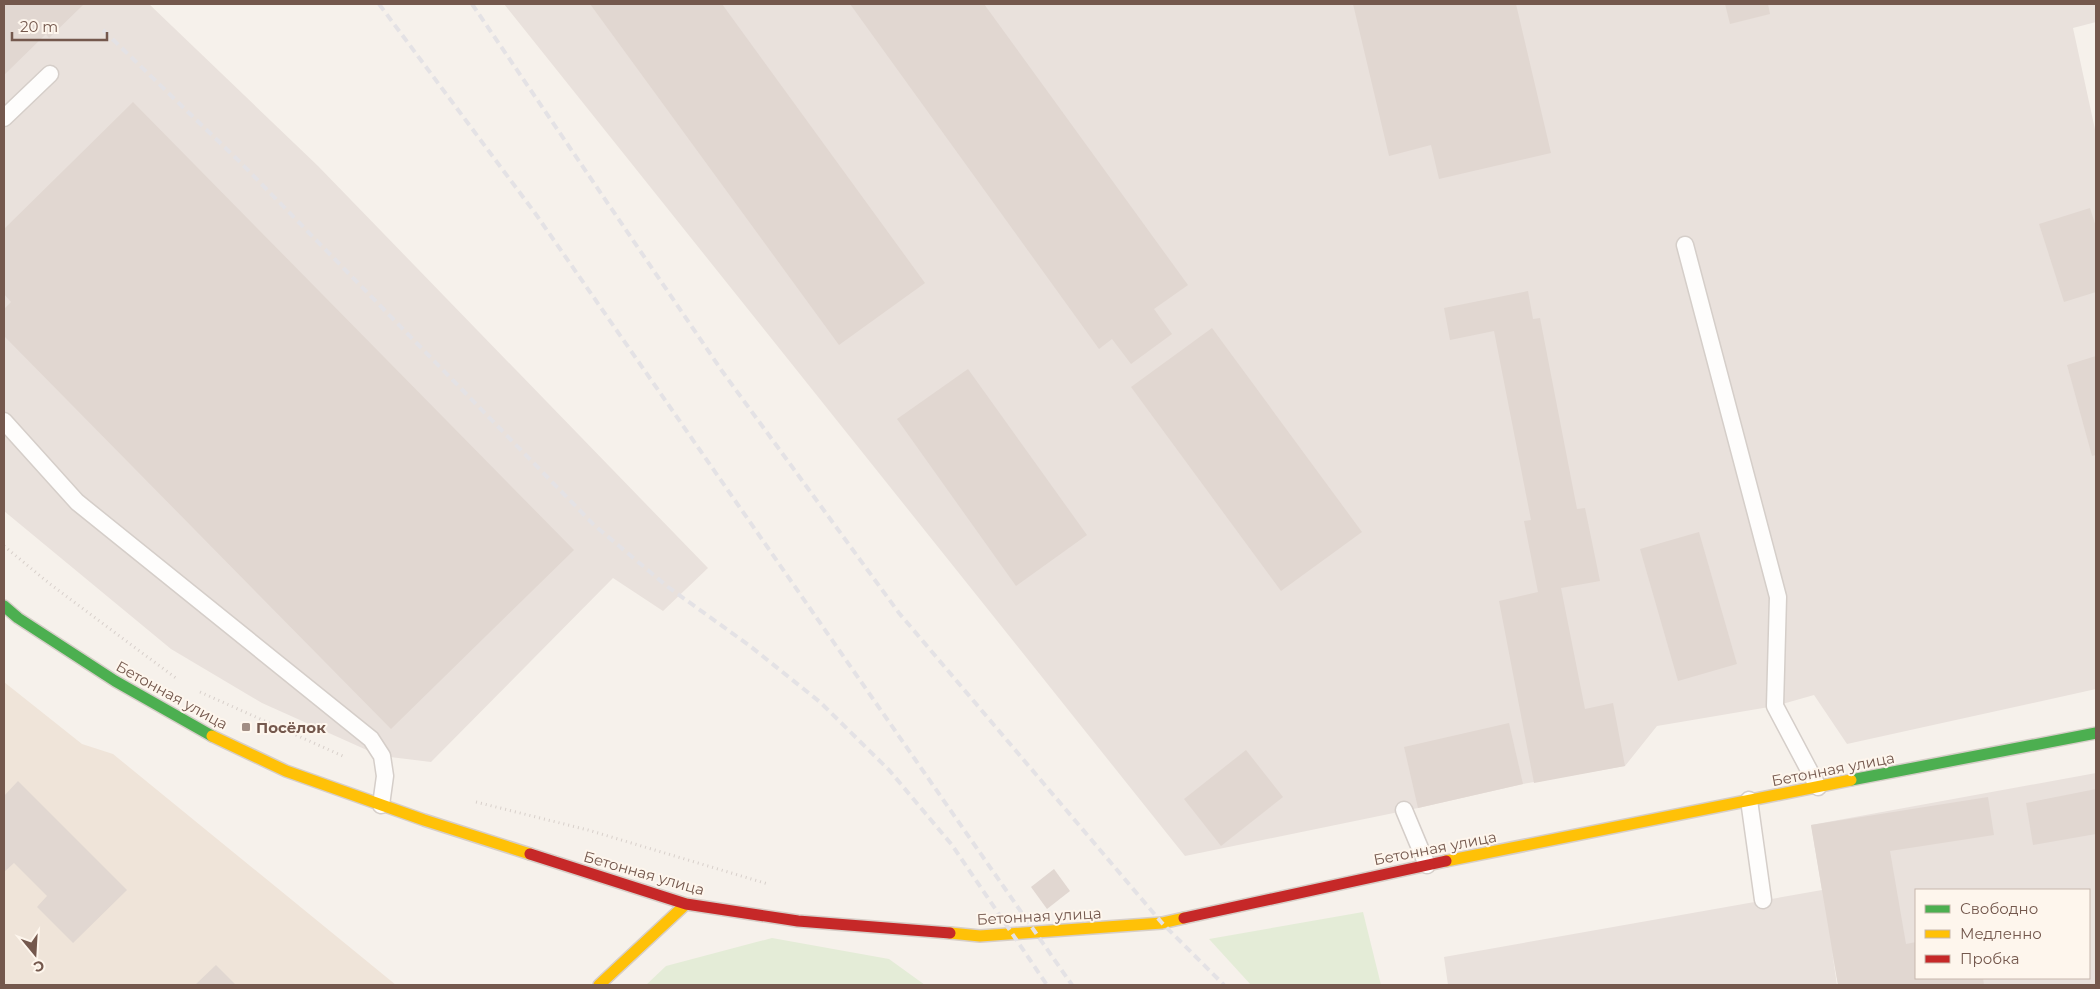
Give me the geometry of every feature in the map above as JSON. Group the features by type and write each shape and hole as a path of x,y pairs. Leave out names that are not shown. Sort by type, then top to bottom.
{"street":[{"name":"Бетонная улица","path":"4,606 18,618 115,681 202,731 286,771 381,805 686,904 798,921 980,936 1014,935 1162,922 1427,865 2096,733"},
{"path":"599,985 686,904"}],"lane":[{"path":"4,118 50,74"},
{"path":"1685,245 1778,596 1775,706 1818,787"},
{"path":"4,421 77,502 370,739 382,756 384,766 385,776 381,805"},
{"path":"1749,800 1763,900"},
{"path":"1404,810 1427,865"}],"path":[{"path":"4,546 50,584 179,681"},
{"path":"196,691 349,760"},
{"path":"474,802 588,830 773,885"}],"shaded area":[{"path":"4,4 149,4 318,166 708,568 663,611 613,578 431,762 382,756 369,751 262,703 171,649 4,511"},
{"path":"504,4 2096,4 2096,22 2073,28 2096,134 2096,689 1847,744 1814,695 1775,706 1657,726 1625,766 1523,784 1418,808 1185,856"},
{"path":"4,682 82,744 113,754 396,985 4,985"},
{"path":"2096,773 2096,985 1838,985 1832,951 1837,985 1448,985 1444,957 1822,890 1811,825"}],"green space":[{"path":"1363,912 1381,985 1251,985 1209,939"},
{"path":"772,938 889,959 925,985 646,985 666,966"}],"building":[{"path":"4,4 84,4 49,38 46,34 4,75"},
{"path":"590,4 722,4 925,283 839,345"},
{"path":"850,4 984,4 1188,285 1154,309 1172,334 1131,364 1112,339 1099,349"},
{"path":"1353,4 1516,4 1551,153 1439,179 1431,145 1389,156"},
{"path":"1725,4 1768,4 1770,14 1730,24"},
{"path":"133,102 574,550 391,729 4,336 4,309 11,302 4,294 4,229"},
{"path":"2090,208 2096,227 2096,292 2064,302 2039,224"},
{"path":"1528,291 1533,319 1540,318 1577,509 1585,508 1600,581 1561,588 1585,709 1613,703 1625,766 1534,783 1499,601 1538,592 1524,521 1531,520 1494,331 1450,340 1444,308"},
{"path":"1212,328 1362,532 1281,591 1131,387"},
{"path":"2096,356 2096,455 2092,456 2067,365"},
{"path":"968,369 1087,535 1016,586 897,419"},
{"path":"1699,532 1737,664 1678,681 1640,549"},
{"path":"1509,723 1523,784 1418,808 1404,747"},
{"path":"1246,750 1283,797 1221,846 1184,799"},
{"path":"18,781 127,890 73,943 37,907 47,896 14,863 4,872 4,796"},
{"path":"2096,789 2096,834 2033,845 2026,803"},
{"path":"1988,797 1994,835 1890,851 1906,944 1915,942 1915,979 1983,979 1984,985 1838,985 1811,825"},
{"path":"1054,869 1070,891 1047,909 1031,887"},
{"path":"216,965 236,985 195,985"}],"railway":[{"path":"379,4 535,213 1072,985"},
{"path":"472,4 722,371 899,613 1162,923 1224,985"},
{"path":"103,30 241,163 594,525 668,587 750,646 820,702 889,770 952,845 1047,985"}],"traffic: fast":[{"path":"4,606 18,618 115,681 212,736"},
{"path":"1851,780 2096,733"}],"traffic: slow":[{"path":"212,736 286,771 424,820 530,854"},
{"path":"1446,861 1851,780"},
{"path":"599,985 686,904"},
{"path":"950,933 980,936 1162,923 1184,918"}],"traffic: jam":[{"path":"530,854 686,904 798,921 950,933"},
{"path":"1184,918 1446,861"}],"place":[{"name":"Посёлок","path":"246,727"}]}
